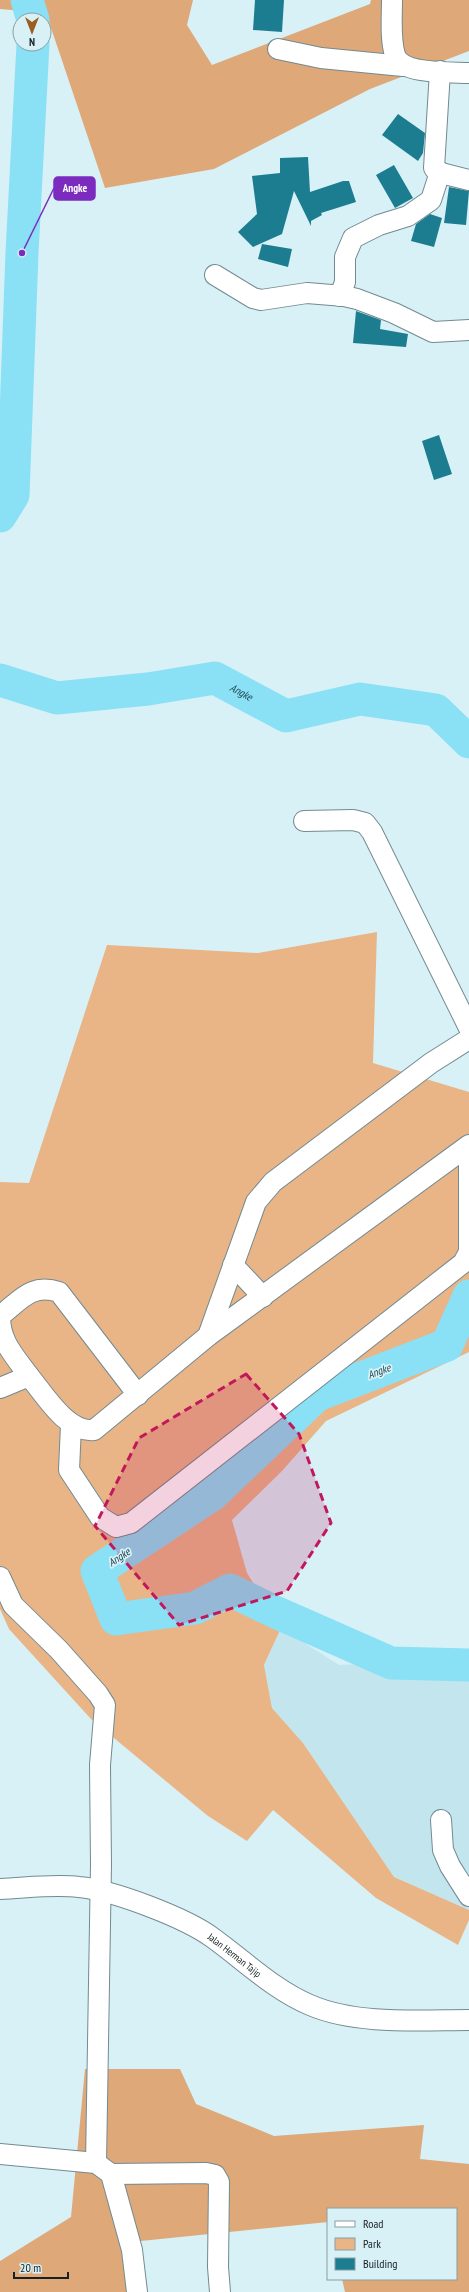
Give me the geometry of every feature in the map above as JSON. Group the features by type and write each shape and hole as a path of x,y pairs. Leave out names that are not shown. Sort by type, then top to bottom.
{"street":[{"path":"392,0 395,57 403,66"},
{"path":"278,49 321,58 403,66 416,70 469,73"},
{"path":"440,71 434,168 440,172 469,180"},
{"path":"340,296 345,282 345,257 353,238 379,225 408,216 432,200 440,172"},
{"path":"215,275 253,298 262,300 307,293 340,296 357,299 394,313 433,332 469,330"},
{"path":"304,821 353,820 365,823 372,832 469,1028"},
{"path":"208,1336 256,1202 273,1182 431,1063 469,1039"},
{"path":"138,1395 59,1292 47,1288 34,1290 0,1316 3,1340 29,1376 71,1425 87,1431 94,1430 138,1395 208,1336 469,1145"},
{"path":"71,1425 69,1470 100,1517 116,1527 131,1523 463,1263 469,1252 469,1162"},
{"path":"233,1265 263,1297"},
{"path":"0,1388 29,1376"},
{"path":"0,1576 6,1608 59,1650 98,1694 105,1705 100,1765 103,2168 132,2250 137,2292"},
{"path":"441,1820 444,1850 450,1866 469,1896"},
{"name":"Jalan Herman Tajip","path":"0,1889 78,1887 100,1891 164,1913 196,1927 272,1984 311,2006 347,2016 365,2018 469,2020"},
{"path":"0,2154 103,2168 206,2173 215,2175 219,2182 218,2266 220,2292"}],"highlighted area":[{"path":"246,1374 299,1434 331,1523 287,1591 179,1625 95,1526 139,1438"}],"shaded area":[{"path":"0,0 193,0 187,25 212,65 370,4 371,0 469,0 469,51 370,89 214,169 105,188 52,31 52,12 0,9"},
{"path":"281,1628 339,1665 397,1662 469,1663 469,1910 394,1877 303,1743 272,1708 264,1665"},
{"path":"85,2069 180,2069 196,2104 274,2136 424,2125 420,2159 469,2164 469,2292 345,2292 342,2280 457,2280 457,2208 327,2208 327,2222 131,2242 130,2292 0,2292 0,2261 71,2217"}],"green space":[{"path":"377,932 373,1063 469,1092 469,1352 326,1421 282,1471 232,1520 247,1573 281,1628 264,1665 272,1708 303,1743 394,1877 469,1910 469,1920 458,1945 376,1898 273,1810 247,1841 208,1816 91,1719 9,1629 0,1609 0,1182 29,1183 107,945 258,953"}],"building":[{"path":"255,0 284,0 282,32 253,30"},
{"path":"398,114 425,133 423,153 418,161 382,135"},
{"path":"308,157 310,192 343,181 349,181 356,202 321,213 322,215 311,221 311,226 294,191 282,234 253,247 238,232 257,214 252,176 280,173 280,158"},
{"path":"394,165 413,198 395,208 376,175"},
{"path":"449,187 469,191 466,225 444,223"},
{"path":"430,214 442,218 434,247 411,241 416,224"},
{"path":"262,244 292,249 288,267 258,259"},
{"path":"356,311 381,320 380,329 408,334 406,347 353,343"},
{"path":"439,435 452,474 434,480 422,441"}],"waterway":[{"name":"Angke","path":"27,0 31,12"},
{"name":"Angke","path":"0,516 13,495 22,253 33,52"},
{"name":"Angke","path":"0,680 57,698 148,689 215,678 286,716 360,699 436,710 469,742"},
{"name":"Angke","path":"469,1296 447,1345 317,1395 213,1494 97,1571 116,1619 195,1608 230,1590 273,1611 391,1663 469,1665"}],"place":[{"name":"Angke","path":"22,253"}]}
